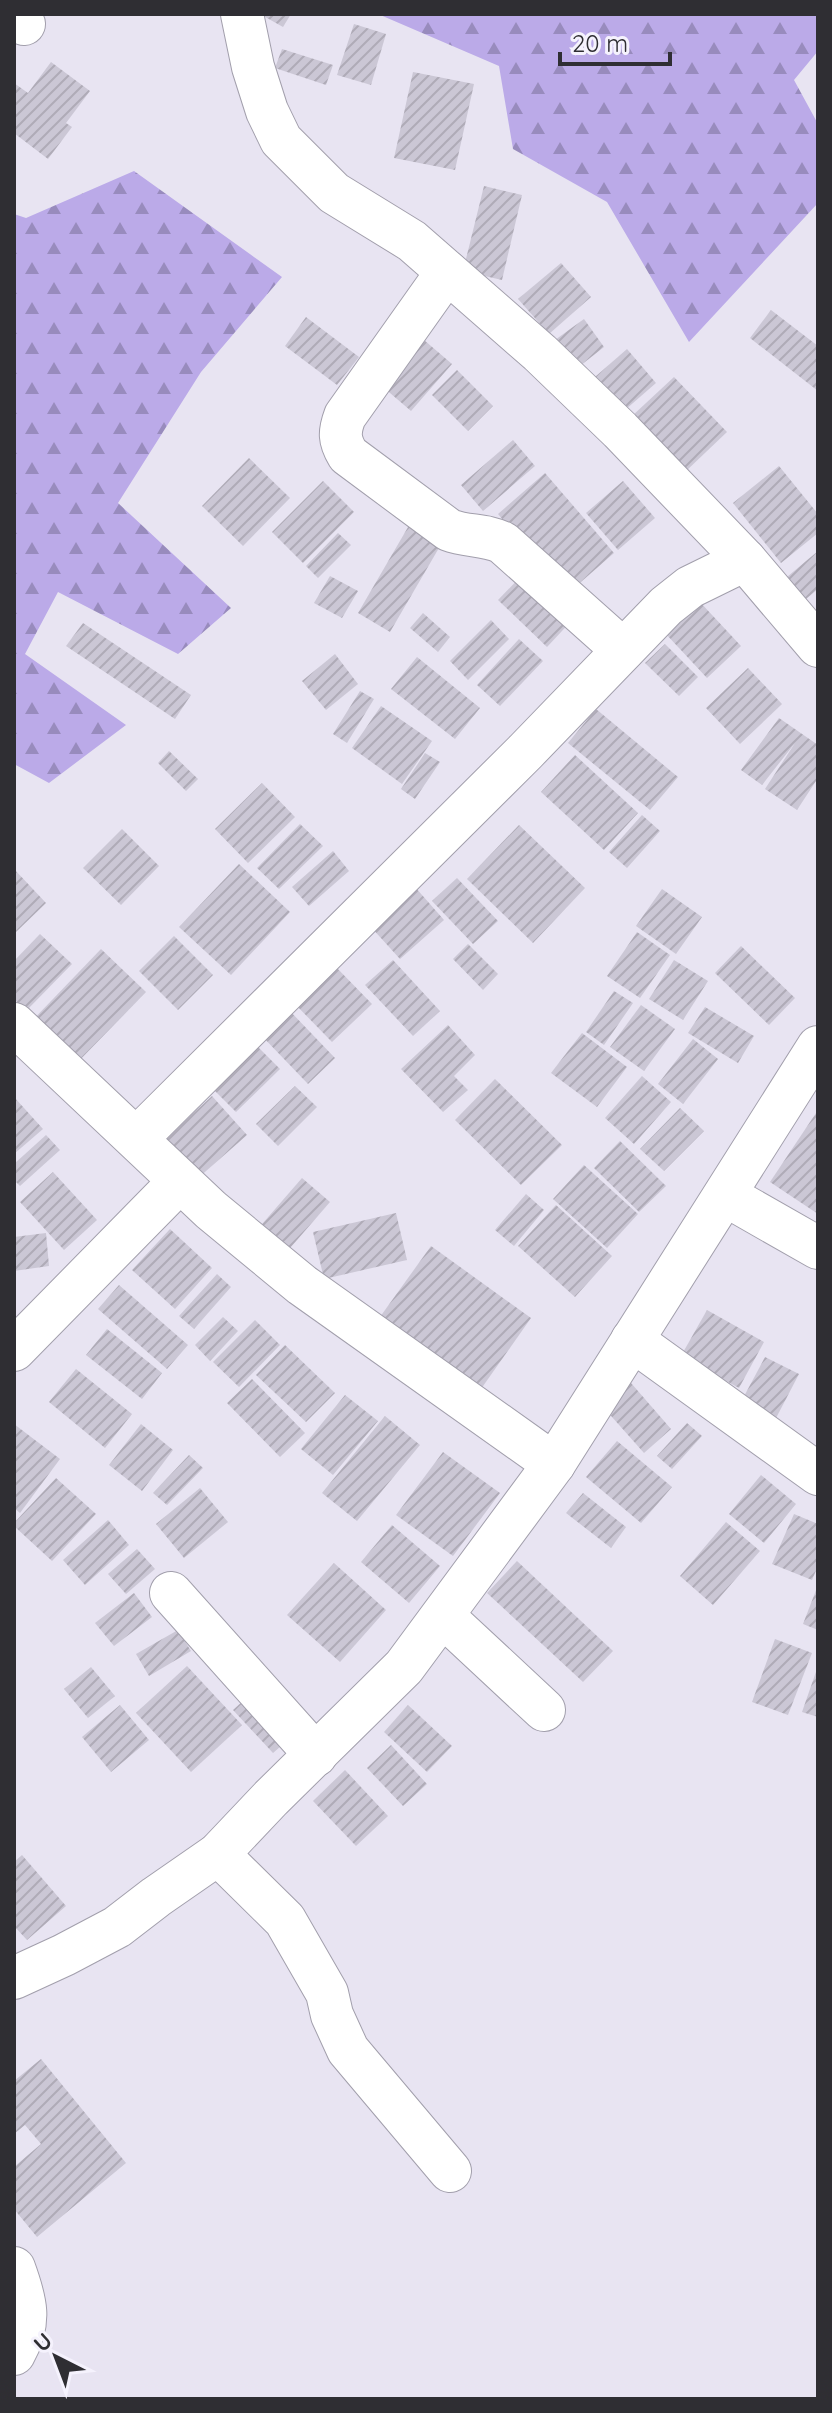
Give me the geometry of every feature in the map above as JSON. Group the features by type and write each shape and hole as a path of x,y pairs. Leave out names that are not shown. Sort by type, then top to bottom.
{"street":[{"path":"242,14 258,82 281,140 334,193 412,241 540,353 620,430 745,560 818,646"},
{"path":"447,272 345,416 339,430 342,444 348,455 449,530 458,534 491,537 503,543 623,650"},
{"path":"137,1138 526,751 666,606 690,587 745,560"},
{"path":"14,1024 211,1210 302,1285 554,1464"},
{"path":"14,1978 117,1927 218,1854 404,1667 554,1464 818,1047"},
{"path":"14,1350 180,1181"},
{"path":"725,1195 818,1248"},
{"path":"632,1340 818,1474"},
{"path":"171,1593 316,1755"},
{"path":"443,1616 544,1710"},
{"path":"218,1854 285,1920 327,1993 332,2015 348,2050 450,2171"},
{"path":"14,2268 24,2295 27,2319 14,2354"}],"green space":[{"path":"378,14 818,14 818,51 794,80 818,124 818,203 689,342 607,202 513,149 499,66"},
{"path":"134,171 282,277 201,372 118,503 231,608 178,654 58,592 25,654 126,725 49,783 14,764 14,214 26,218"}],"building":[{"path":"260,14 291,14 283,27"},
{"path":"354,24 386,34 371,85 337,75"},
{"path":"282,49 333,65 326,85 275,68"},
{"path":"51,62 90,91 66,123 72,127 48,159 14,133 14,83 28,93"},
{"path":"413,72 474,84 455,170 394,158"},
{"path":"484,186 522,195 502,280 463,271"},
{"path":"561,263 591,297 549,334 518,299"},
{"path":"771,310 818,346 818,391 750,338"},
{"path":"306,317 359,357 337,385 285,346"},
{"path":"584,319 604,347 576,369 555,340"},
{"path":"417,334 452,364 411,411 376,381"},
{"path":"627,349 656,383 625,410 595,377"},
{"path":"457,370 493,406 468,431 432,395"},
{"path":"674,377 727,432 685,472 632,416"},
{"path":"513,440 535,466 483,511 461,485"},
{"path":"249,458 290,498 243,546 202,506"},
{"path":"779,466 818,514 818,533 781,563 733,503"},
{"path":"545,473 614,553 566,595 498,514"},
{"path":"323,481 354,512 303,563 272,532"},
{"path":"623,481 655,518 618,550 586,513"},
{"path":"411,522 443,541 390,632 358,613"},
{"path":"338,533 351,545 318,578 306,566"},
{"path":"818,551 818,589 806,599 787,577"},
{"path":"528,569 576,616 547,647 498,600"},
{"path":"330,576 358,591 342,618 314,603"},
{"path":"699,601 741,646 707,678 665,633"},
{"path":"423,613 450,637 438,652 410,628"},
{"path":"491,620 509,639 468,680 450,661"},
{"path":"83,623 191,695 175,719 66,646"},
{"path":"519,639 543,661 500,706 477,685"},
{"path":"665,644 698,677 679,696 645,663"},
{"path":"335,654 358,684 326,710 302,681"},
{"path":"417,657 480,708 455,739 391,689"},
{"path":"748,668 782,704 740,744 706,708"},
{"path":"360,691 374,699 347,743 333,734"},
{"path":"381,706 432,741 402,784 352,748"},
{"path":"596,709 678,777 650,810 568,743"},
{"path":"779,718 818,745 818,778 797,810 765,789 795,743 762,785 741,770"},
{"path":"169,751 198,779 186,791 158,763"},
{"path":"425,753 440,762 415,799 401,789"},
{"path":"575,755 638,813 604,850 541,792"},
{"path":"262,783 295,817 248,863 215,829"},
{"path":"642,815 660,831 627,868 609,852"},
{"path":"300,824 323,846 279,889 257,868"},
{"path":"519,825 585,888 533,943 467,879"},
{"path":"122,829 159,866 121,905 83,868"},
{"path":"333,851 349,871 309,906 292,887"},
{"path":"239,864 290,912 231,975 179,927"},
{"path":"14,869 46,903 16,932 14,930"},
{"path":"457,878 498,921 473,944 432,901"},
{"path":"415,887 444,920 400,959 370,926"},
{"path":"662,889 702,917 676,954 636,926"},
{"path":"637,932 670,955 640,998 607,976"},
{"path":"40,934 72,964 26,1011 14,999 14,961"},
{"path":"174,936 213,975 178,1010 139,971"},
{"path":"468,944 498,974 483,990 453,959"},
{"path":"741,946 795,998 769,1025 715,973"},
{"path":"101,949 146,992 71,1069 27,1026"},
{"path":"393,960 440,1011 413,1036 365,985"},
{"path":"674,960 708,981 683,1020 649,999"},
{"path":"333,964 372,1004 332,1042 293,1002"},
{"path":"614,991 633,1003 604,1045 586,1032"},
{"path":"641,1005 675,1029 644,1071 610,1047"},
{"path":"705,1007 754,1036 738,1063 688,1033"},
{"path":"287,1008 335,1058 308,1084 260,1034"},
{"path":"448,1025 475,1055 454,1076 468,1090 443,1112 401,1069"},
{"path":"582,1033 627,1067 597,1107 551,1073"},
{"path":"693,1039 718,1059 683,1104 658,1084"},
{"path":"257,1046 280,1069 236,1112 213,1089"},
{"path":"642,1076 671,1102 634,1144 605,1118"},
{"path":"495,1079 562,1145 521,1185 455,1120"},
{"path":"295,1086 317,1107 278,1146 256,1124"},
{"path":"212,1096 247,1135 197,1179 163,1141"},
{"path":"14,1097 43,1129 14,1154"},
{"path":"680,1108 704,1131 664,1171 640,1149"},
{"path":"818,1110 818,1214 770,1182"},
{"path":"46,1135 60,1150 20,1186 14,1180 14,1164"},
{"path":"620,1141 666,1186 639,1212 594,1168"},
{"path":"584,1165 638,1214 607,1248 553,1199"},
{"path":"53,1172 97,1220 64,1250 20,1202"},
{"path":"302,1178 330,1202 284,1255 256,1231"},
{"path":"526,1194 544,1210 514,1246 495,1230"},
{"path":"556,1205 612,1256 575,1297 518,1246"},
{"path":"396,1213 407,1260 324,1279 313,1232"},
{"path":"170,1229 212,1268 175,1309 132,1270"},
{"path":"46,1233 49,1266 14,1271 14,1237"},
{"path":"431,1246 531,1318 481,1389 380,1317"},
{"path":"217,1274 231,1287 194,1329 179,1316"},
{"path":"119,1285 188,1345 167,1369 98,1309"},
{"path":"707,1310 764,1342 739,1388 681,1356"},
{"path":"223,1317 238,1331 210,1361 195,1345"},
{"path":"255,1320 280,1345 239,1387 213,1362"},
{"path":"107,1329 162,1373 142,1399 86,1355"},
{"path":"285,1345 335,1393 306,1422 256,1375"},
{"path":"765,1357 799,1374 775,1420 741,1402"},
{"path":"76,1369 132,1414 105,1448 49,1402"},
{"path":"252,1379 305,1433 280,1457 227,1403"},
{"path":"631,1383 671,1429 644,1453 604,1408"},
{"path":"345,1395 378,1421 333,1475 301,1449"},
{"path":"385,1416 420,1445 357,1521 322,1493"},
{"path":"687,1423 702,1436 672,1469 657,1456"},
{"path":"14,1424 60,1459 20,1513 14,1508"},
{"path":"141,1424 173,1450 142,1491 109,1465"},
{"path":"617,1441 672,1487 641,1523 586,1477"},
{"path":"443,1452 500,1493 453,1556 396,1515"},
{"path":"189,1455 203,1468 167,1505 153,1493"},
{"path":"761,1475 796,1504 764,1543 729,1514"},
{"path":"56,1478 96,1514 52,1561 14,1523"},
{"path":"200,1488 228,1522 184,1558 156,1524"},
{"path":"583,1493 626,1527 611,1548 566,1513"},
{"path":"794,1514 818,1524 818,1566 812,1580 772,1564"},
{"path":"108,1520 129,1545 85,1585 63,1560"},
{"path":"726,1522 760,1551 713,1605 680,1576"},
{"path":"392,1525 440,1566 409,1603 361,1562"},
{"path":"137,1549 155,1569 126,1594 108,1574"},
{"path":"517,1561 613,1651 583,1682 487,1593"},
{"path":"334,1563 386,1610 340,1662 287,1615"},
{"path":"818,1585 818,1630 803,1624"},
{"path":"134,1593 152,1617 114,1646 95,1623"},
{"path":"178,1630 191,1651 149,1676 136,1654"},
{"path":"775,1639 812,1653 788,1715 752,1702"},
{"path":"187,1666 242,1725 191,1772 136,1713"},
{"path":"818,1666 818,1717 802,1712"},
{"path":"91,1667 115,1696 88,1718 64,1689"},
{"path":"254,1691 294,1734 273,1753 233,1710"},
{"path":"120,1705 149,1740 111,1772 82,1737"},
{"path":"408,1705 452,1746 427,1772 384,1732"},
{"path":"391,1745 427,1784 403,1806 367,1768"},
{"path":"345,1770 388,1816 356,1846 313,1801"},
{"path":"22,1855 66,1906 27,1940 14,1926 14,1862"},
{"path":"41,2059 126,2163 37,2237 14,2209 14,2167 41,2144 25,2125 14,2134 14,2081"}]}
